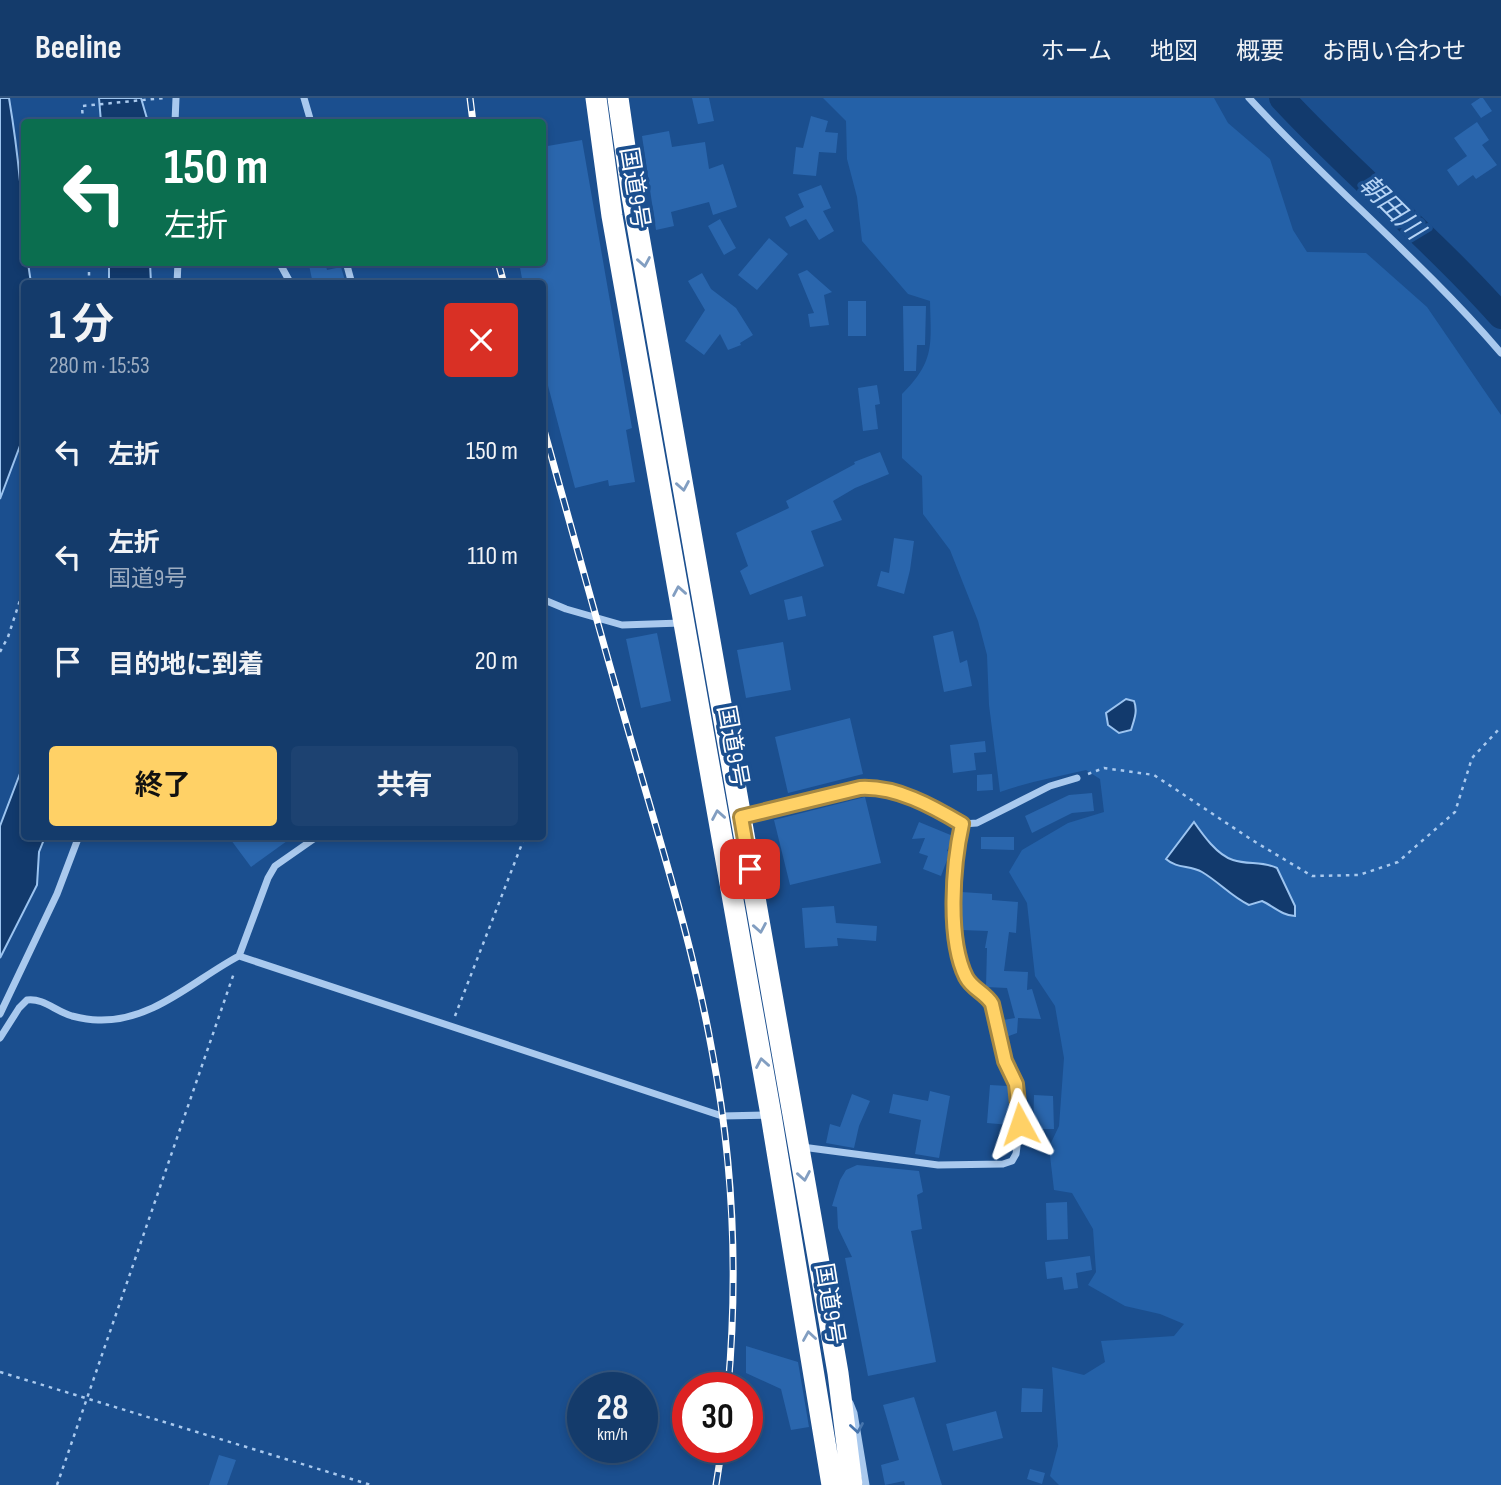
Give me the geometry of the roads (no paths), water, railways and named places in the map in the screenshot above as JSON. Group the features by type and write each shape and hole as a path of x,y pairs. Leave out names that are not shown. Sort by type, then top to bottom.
{"highway":[{"name":"国道9号","path":"596,98 612,216 771,1115 832,1485"},
{"name":"国道9号","path":"618,98 634,209 838,1373 852,1485"}],"street":[{"path":"175,119 176,98"},
{"path":"304,98 310,119"},
{"path":"1249,98 1283,135 1429,276 1501,353"},
{"path":"546,600 566,609 622,625 684,622"},
{"path":"741,817 860,788 877,787 896,792 962,824 977,822 1050,786 1077,778"},
{"path":"798,1147 938,1165 1003,1164 1012,1161 1016,1154 1020,1124 1016,1084 1005,1061 992,1004 988,997 967,979 958,953 954,908 957,848 962,824"},
{"path":"0,1014 57,894 77,840"},
{"path":"0,1038 27,1000 37,999 71,1016 100,1020 127,1016 162,1004 239,956 275,866 312,840"},
{"path":"239,956 722,1116 771,1115"},
{"path":"838,1373 855,1413 866,1485"}],"waterway":[{"name":"朝田川","path":"1282,98 1448,260 1501,316"}],"railway":[{"path":"470,98 473,119"},
{"path":"499,266 503,280"},
{"path":"546,437 677,901 705,1013 725,1134 732,1219 733,1304 729,1372"},
{"path":"716,1485 719,1463"}]}
